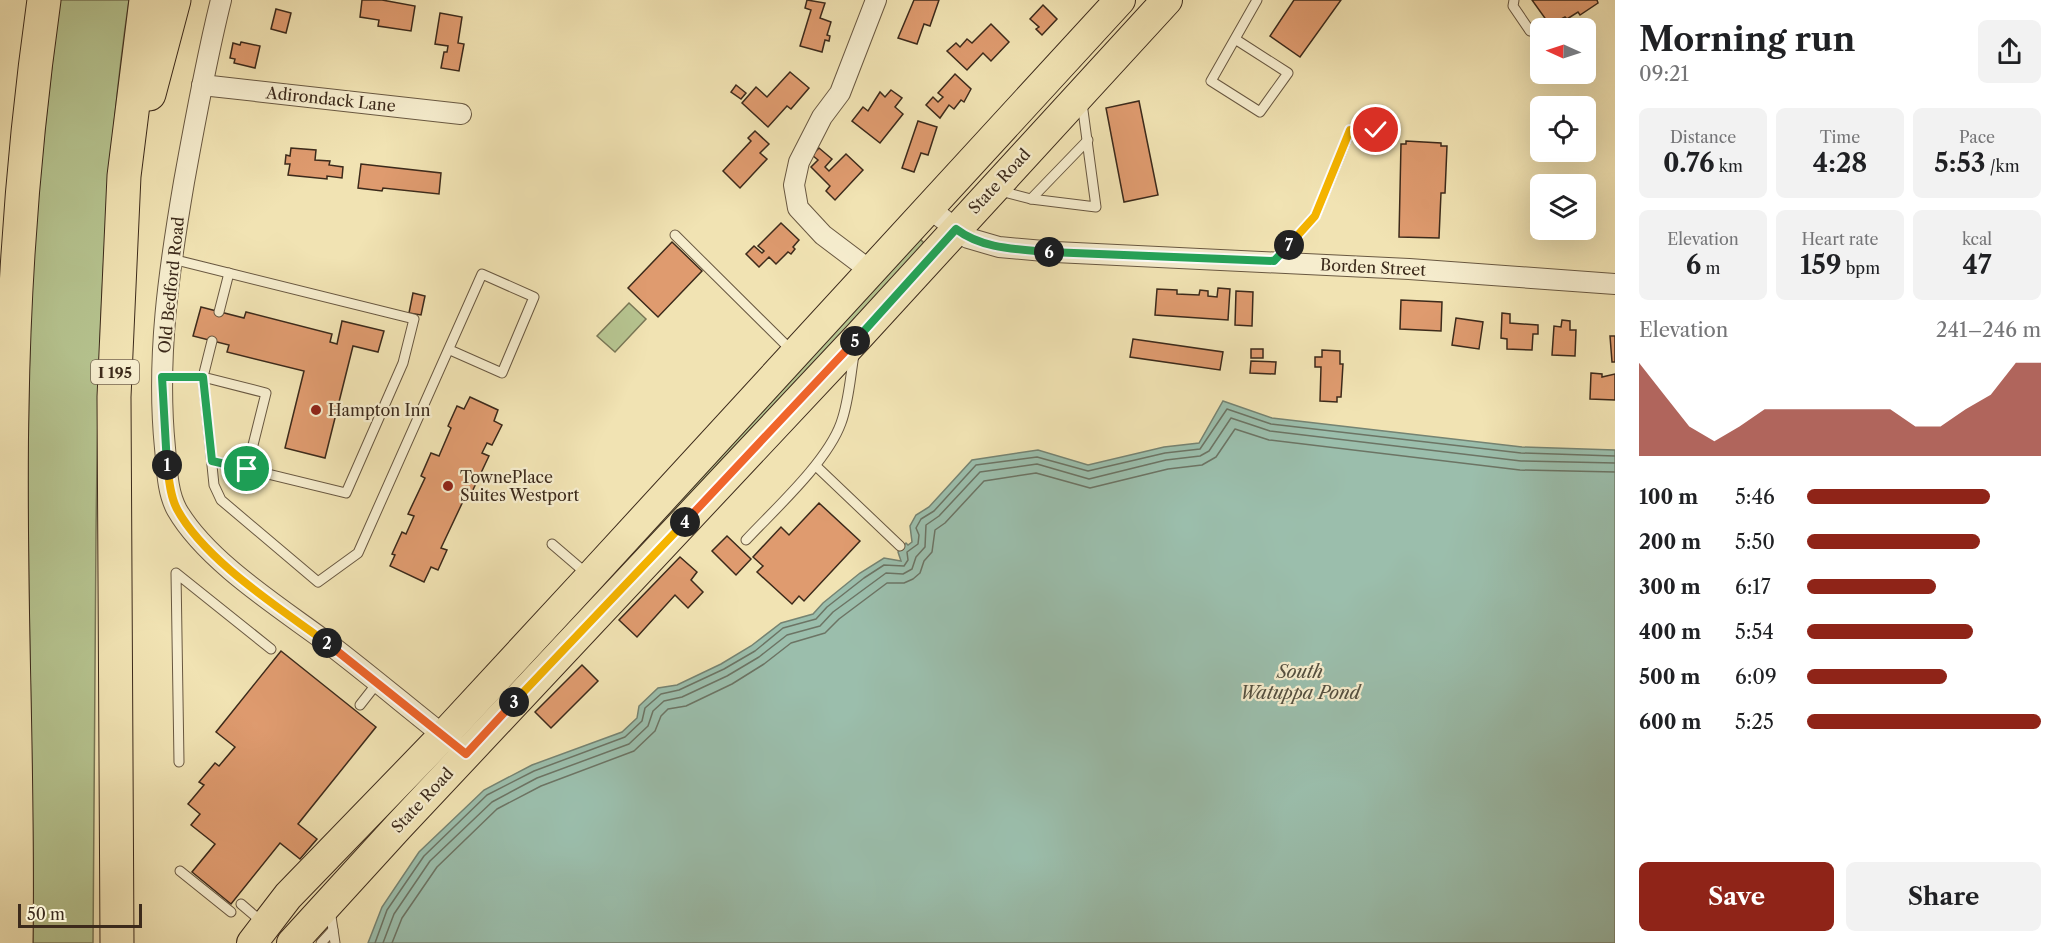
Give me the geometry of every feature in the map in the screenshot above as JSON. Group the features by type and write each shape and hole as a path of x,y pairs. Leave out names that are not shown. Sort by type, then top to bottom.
{"highway":[{"path":"16,943 12,479 14,346 27,144 44,0"},
{"name":"I 195","path":"117,943 114,397 124,176 146,0"},
{"path":"124,176 174,0"}],"main road":[{"name":"State Road","path":"292,943 331,916 454,745 595,573 1120,0"},
{"name":"State Road","path":"259,934 288,896 454,745 621,588 857,338 1167,0"}],"street":[{"name":"Old Bedford Road","path":"221,0 202,85 172,259 162,336 164,435 169,487 177,508 199,540 244,581 378,682 454,745"},
{"path":"872,272 823,235 798,208 794,185 799,162 822,117 840,93 876,0"},
{"name":"Adirondack Lane","path":"202,85 461,114"},
{"name":"Borden Street","path":"930,209 968,238 999,247 1055,252 1274,261 1615,284"},
{"path":"595,573 621,588"}],"lane":[{"path":"1235,39 1288,73 1260,112 1211,81 1257,0"},
{"path":"1514,0 1513,6 1530,31"},
{"path":"992,189 1031,199 1096,207 1080,94"},
{"path":"1274,261 1315,216 1350,130 1376,130"},
{"path":"1031,199 1088,140"},
{"path":"675,235 795,354"},
{"path":"172,259 414,319 403,363 346,493 212,461"},
{"path":"219,312 229,273"},
{"path":"212,341 203,377 214,485 221,500 318,582 358,554 482,274 534,297 502,373 450,350"},
{"path":"746,540 816,466 841,426 848,402 857,338"},
{"path":"162,377 203,377 266,393 247,469"},
{"path":"816,466 900,546"},
{"path":"552,544 595,573"},
{"path":"179,762 176,573 270,649"},
{"path":"360,705 378,682"},
{"path":"180,871 231,912"},
{"path":"241,904 259,934"},
{"path":"321,943 331,916"},
{"path":"331,916 335,943"}],"green space":[{"path":"60,0 129,0 113,134 100,334 93,943 33,943 28,549 31,312 42,156"},
{"path":"918,237 925,244 625,568 618,561"},
{"path":"629,303 646,319 615,352 597,336"}],"water":[{"name":"South Watuppa Pond","path":"1223,401 1272,418 1522,447 1615,450 1615,943 368,943 382,907 419,852 484,790 532,765 622,732 637,718 639,706 658,688 677,685 721,664 751,646 781,623 813,614 860,573 884,558 901,561 898,552 906,543 908,545 912,542 910,526 916,515 929,507 972,460 1038,450 1088,465 1164,447 1199,443"}],"building":[{"path":"362,0 382,0 415,6 411,31 378,26 379,20 360,17"},
{"path":"807,0 825,3 820,18 831,22 827,35 830,36 829,41 825,40 822,52 800,46 811,10 805,8"},
{"path":"914,0 939,0 930,26 924,24 917,44 898,38"},
{"path":"1294,0 1341,0 1300,57 1270,36"},
{"path":"1532,0 1597,0 1598,3 1580,15 1578,12 1569,18 1545,18"},
{"path":"1043,5 1057,19 1042,35 1036,29 1039,27 1030,19"},
{"path":"276,9 291,13 286,33 271,29"},
{"path":"440,13 462,17 458,43 464,44 459,71 441,68 444,52 447,52 448,46 435,44"},
{"path":"991,24 1009,42 991,61 983,53 967,70 947,51 956,43 960,47 967,39 972,43"},
{"path":"241,42 260,46 255,68 234,63 235,59 230,58 233,43 240,45"},
{"path":"790,72 809,88 791,109 787,106 768,127 742,103 756,87 767,97"},
{"path":"955,74 971,89 964,102 961,100 954,109 949,105 940,118 926,105 933,97 938,102 943,97 938,93"},
{"path":"736,85 746,93 741,99 731,92"},
{"path":"891,90 902,98 895,107 903,114 880,143 852,121 863,107 868,111 880,92 885,97"},
{"path":"1139,101 1158,195 1124,202 1106,108"},
{"path":"918,121 937,127 928,155 921,153 914,172 902,168"},
{"path":"755,131 769,144 760,153 767,159 740,188 723,171 751,141 748,138"},
{"path":"1406,141 1441,143 1441,146 1447,146 1445,193 1441,193 1439,238 1399,237 1401,144 1406,144"},
{"path":"291,148 316,150 315,160 330,161 329,165 343,167 342,178 327,176 327,179 288,175 290,164 285,164 286,155 290,156"},
{"path":"819,148 832,159 825,167 829,171 846,154 863,170 835,200 826,191 830,186 811,167 818,160 812,155"},
{"path":"361,164 441,173 439,194 383,188 382,191 358,188"},
{"path":"781,223 799,240 793,247 795,249 791,254 788,252 776,264 769,257 759,267 746,254 754,246 762,253 764,251 758,246"},
{"path":"672,242 702,271 658,317 628,288"},
{"path":"1218,288 1230,289 1228,320 1155,315 1157,289 1177,290 1177,294 1199,295 1200,290 1208,291 1208,296 1217,297"},
{"path":"1236,291 1253,292 1252,326 1235,325"},
{"path":"413,293 425,296 421,315 409,313"},
{"path":"1401,300 1442,302 1441,331 1400,329"},
{"name":"Hampton Inn","path":"201,307 244,318 246,312 332,334 330,342 337,344 342,321 384,331 378,352 353,346 325,458 285,448 304,371 227,352 229,345 193,336"},
{"path":"1502,313 1510,314 1510,323 1538,325 1538,334 1533,334 1532,350 1507,349 1507,339 1501,338"},
{"path":"1456,318 1483,322 1479,349 1452,345"},
{"path":"1562,320 1570,321 1570,330 1576,330 1575,356 1552,355 1554,326 1561,327"},
{"path":"1610,336 1615,336 1615,362 1612,362"},
{"path":"1133,339 1223,352 1220,370 1130,357"},
{"path":"1251,349 1263,349 1263,358 1251,358"},
{"path":"1322,350 1340,351 1340,364 1343,364 1341,397 1337,397 1337,402 1320,401 1321,367 1315,367 1315,357 1322,357"},
{"path":"1251,361 1276,362 1275,374 1250,373"},
{"path":"1591,373 1602,374 1602,377 1615,374 1615,400 1590,399"},
{"name":"TownePlace Suites Westport","path":"470,397 498,410 494,421 502,425 492,445 487,443 482,453 489,456 470,496 466,495 441,548 447,550 438,570 431,567 424,582 390,566 395,555 392,554 402,532 406,534 414,516 408,514 425,478 421,476 431,453 439,456 451,428 448,426 457,406 464,409"},
{"path":"819,503 860,541 804,601 799,596 792,604 757,572 763,566 753,557 781,527 789,535"},
{"path":"727,536 751,559 736,575 712,551"},
{"path":"680,557 697,572 691,580 703,592 688,608 675,595 637,637 619,620"},
{"path":"281,651 376,727 298,824 317,839 300,859 280,843 231,904 192,872 215,844 191,825 200,814 188,804 204,785 199,782 215,763 219,766 235,747 216,732"},
{"path":"582,665 598,681 551,728 535,712"}],"place":[{"name":"Hampton Inn","path":"316,410"},
{"name":"TownePlace Suites Westport","path":"448,486"}],"route":[{"path":"247,469 212,461 203,377 162,377 169,487 177,508 199,540 244,581 361,669 466,754 857,338 956,229 968,238 999,247 1055,252 1274,261 1315,216 1350,130 1376,130"}]}
